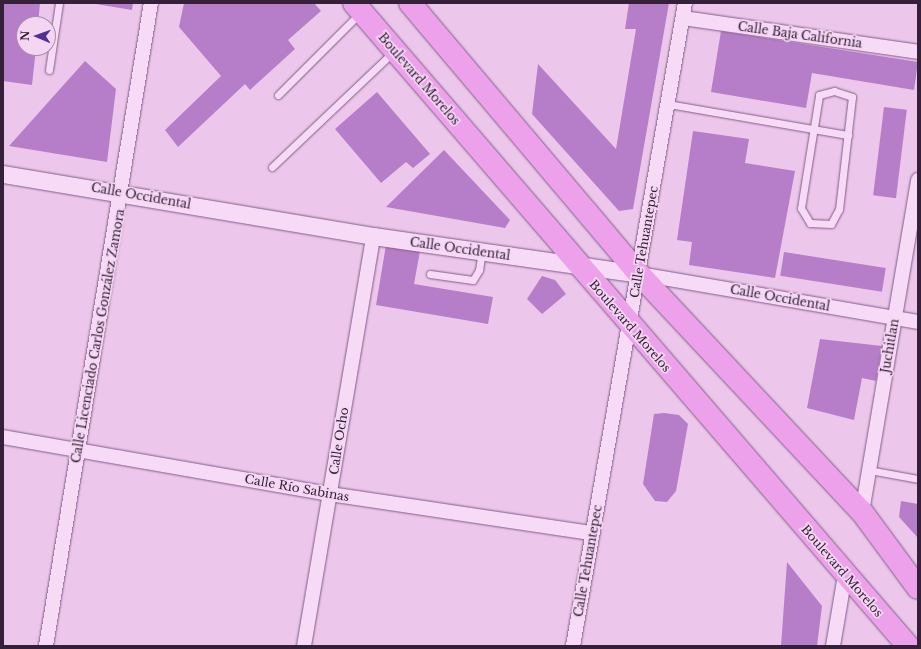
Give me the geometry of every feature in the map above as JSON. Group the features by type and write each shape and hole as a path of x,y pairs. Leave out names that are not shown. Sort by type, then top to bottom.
{"main road":[{"path":"415,6 639,274 862,512 918,588"},
{"name":"Boulevard Morelos","path":"358,7 629,326 908,646"}],"street":[{"name":"Calle Licenciado Carlos González Zamora","path":"46,646 122,193 151,3"},
{"name":"Calle Tehuantepec","path":"573,646 685,3"},
{"name":"Calle Baja California","path":"683,18 918,52"},
{"name":"Calle Occidental","path":"3,174 373,236 639,274 918,322"},
{"name":"Juchitlan","path":"862,512 918,180"},
{"name":"Calle Ocho","path":"304,646 373,236"},
{"name":"Calle Río Sabinas","path":"3,437 330,494 592,533"},
{"path":"833,646 845,575"}],"lane":[{"path":"49,70 59,3"},
{"path":"278,95 358,7"},
{"path":"272,167 394,50"},
{"path":"834,91 852,97 848,135 839,209 830,224 810,223 801,208 819,95 834,91"},
{"path":"668,104 848,135"},
{"path":"430,274 473,280 480,270 482,252"},
{"path":"869,470 918,479"}],"building":[{"path":"3,3 40,3 39,16 16,16 16,56 35,56 32,85 3,81"},
{"path":"90,3 133,3 132,10"},
{"path":"184,3 314,3 321,11 288,40 295,49 250,90 245,84 178,147 165,130 221,76 179,27"},
{"path":"629,3 669,3 633,209 619,211 532,114 538,64 616,149 636,29 625,29"},
{"path":"721,31 918,62 914,90 812,73 806,108 711,92"},
{"path":"85,61 116,89 107,162 9,146"},
{"path":"377,92 430,154 413,168 406,162 381,183 335,129"},
{"path":"884,107 907,110 896,198 873,195"},
{"path":"693,131 749,139 745,163 795,171 775,278 689,265 692,242 677,240"},
{"path":"444,150 510,220 505,228 386,207"},
{"path":"386,245 420,251 414,284 493,297 488,324 376,305"},
{"path":"784,252 886,268 882,292 780,276"},
{"path":"542,276 555,280 566,294 542,314 527,299"},
{"path":"820,339 882,346 876,381 862,378 854,420 807,408"},
{"path":"664,413 679,415 688,424 676,491 667,502 655,501 643,484 654,414"},
{"path":"901,501 918,504 918,538 899,517"},
{"path":"787,562 822,606 817,646 781,646"}]}
